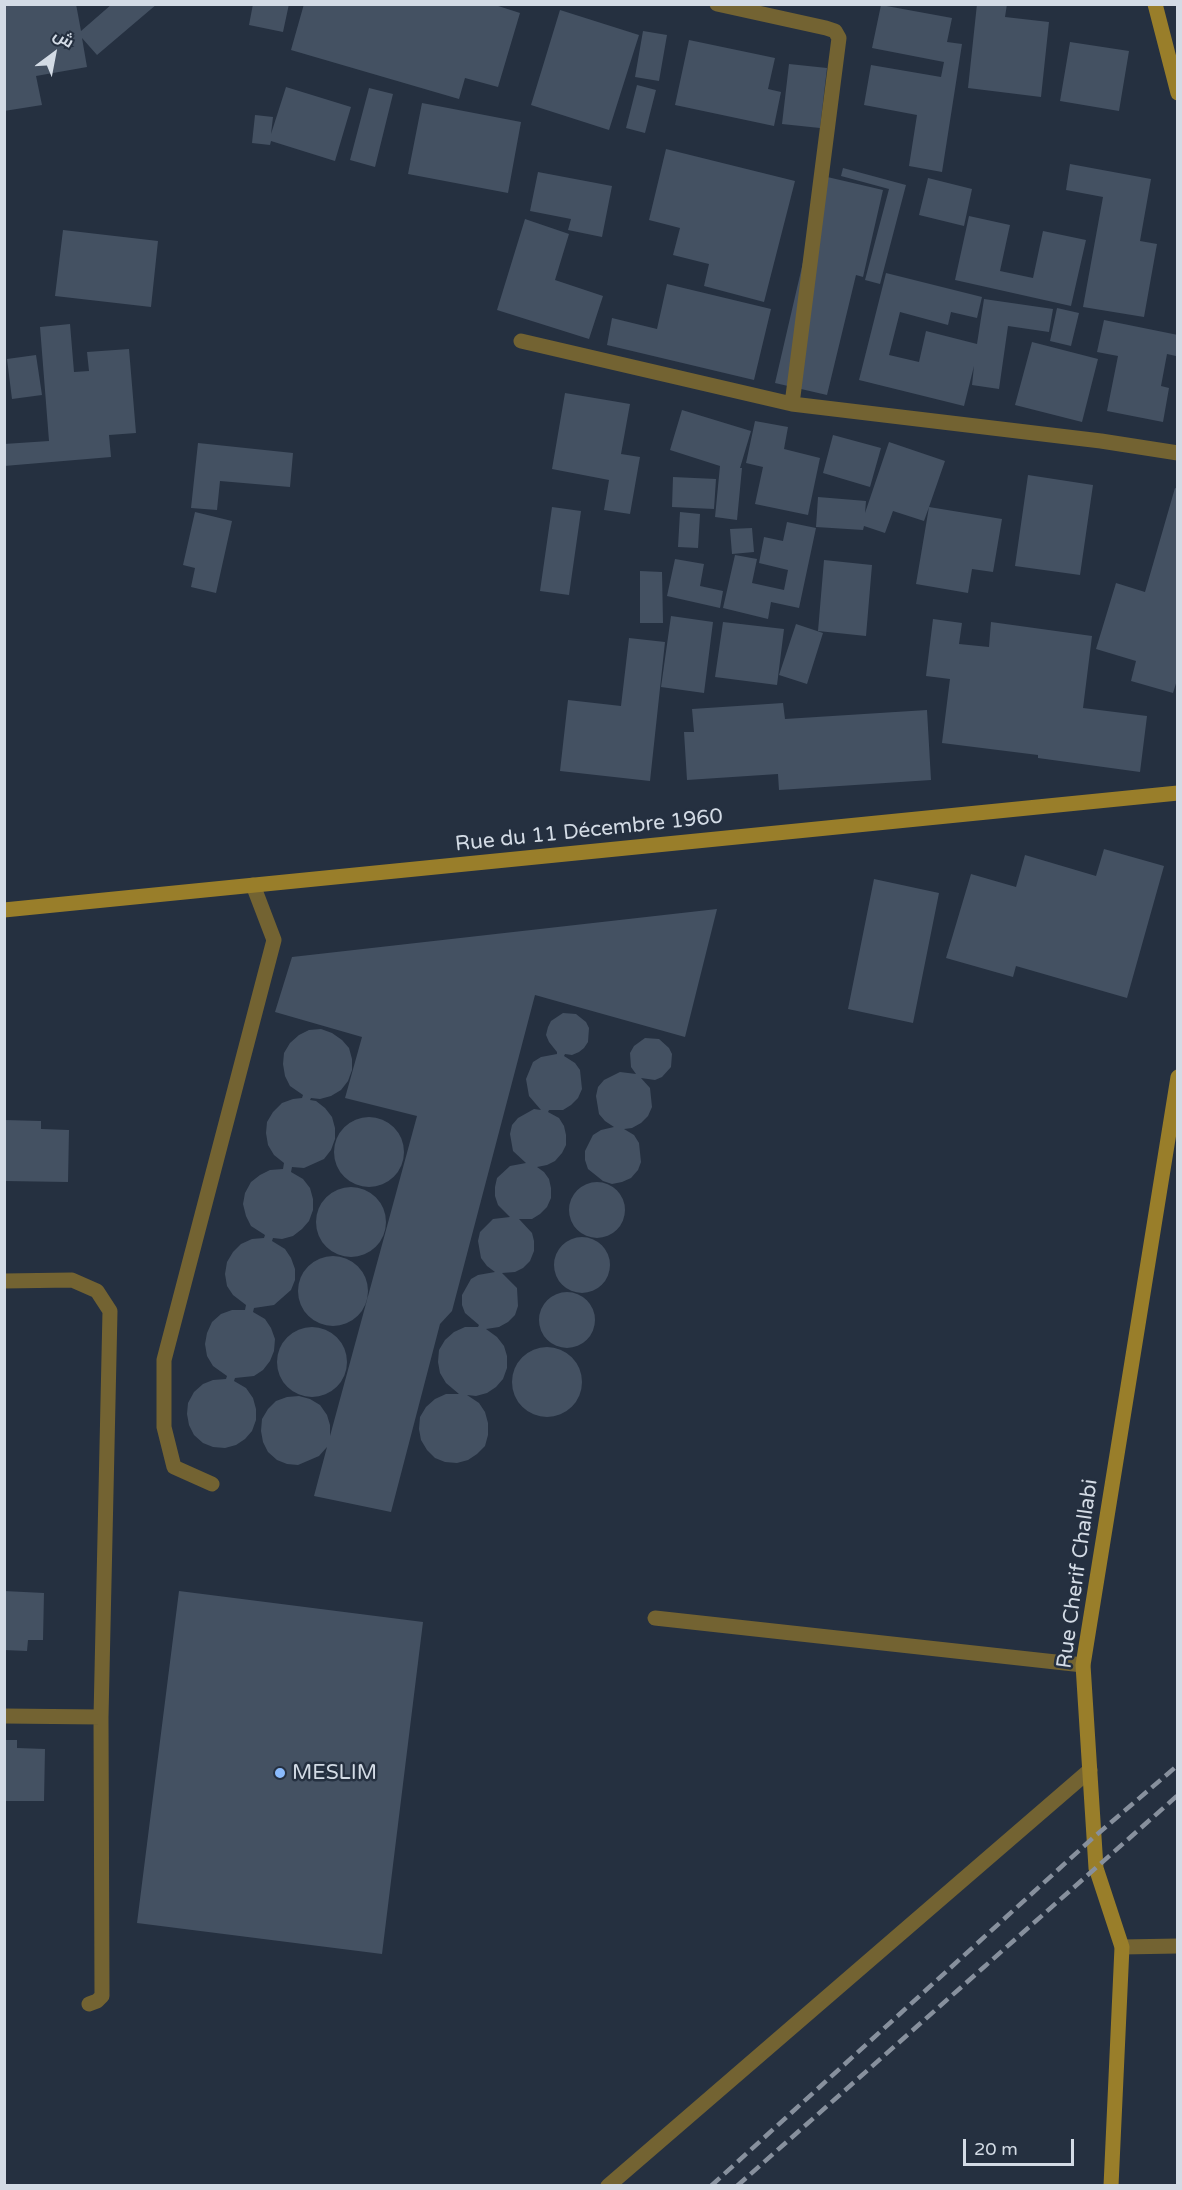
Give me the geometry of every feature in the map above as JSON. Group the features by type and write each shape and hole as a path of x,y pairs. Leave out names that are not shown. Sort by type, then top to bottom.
{"street":[{"path":"717,4 826,28 835,31 839,38 792,404"},
{"path":"1155,4 1178,93"},
{"path":"520,341 792,404 1101,441 1178,453"},
{"name":"Rue du 11 Décembre 1960","path":"4,910 1178,793"},
{"path":"212,1484 174,1467 164,1427 165,1360 274,940 254,885"},
{"name":"Rue Cherif Challabi","path":"1111,2186 1122,1947 1096,1868 1083,1665 1178,1077"},
{"path":"4,1281 72,1280 97,1291 110,1311 101,1717 102,1996 89,2004"},
{"path":"655,1618 1083,1665"},
{"path":"4,1716 101,1717"},
{"path":"608,2186 1090,1770"},
{"path":"1122,1947 1178,1946"}],"building":[{"path":"4,4 76,4 81,31 112,4 157,4 97,55 82,38 87,67 36,76 42,105 4,111"},
{"path":"253,4 289,4 283,32 249,25"},
{"path":"304,4 492,4 520,13 498,87 465,78 459,99 291,50"},
{"path":"977,4 1007,4 1005,17 1049,22 1041,97 968,88"},
{"path":"881,5 952,18 947,42 962,44 942,172 909,166 917,115 864,105 871,65 941,77 944,62 872,48"},
{"path":"560,10 639,35 609,130 531,105"},
{"path":"643,31 667,35 659,81 635,77"},
{"path":"689,40 775,58 768,89 781,92 774,126 675,105"},
{"path":"1070,42 1129,51 1119,111 1060,101"},
{"path":"789,64 827,68 820,128 782,124"},
{"path":"637,85 656,90 645,133 626,128"},
{"path":"286,87 351,107 335,161 271,141 270,145 252,143 255,115 273,117 271,134"},
{"path":"369,88 393,94 375,167 350,160"},
{"path":"422,103 521,122 508,193 408,174"},
{"path":"666,149 795,181 764,302 704,286 709,264 673,255 680,228 649,220"},
{"path":"1070,164 1151,179 1140,241 1157,244 1144,317 1083,307 1103,197 1066,190"},
{"path":"843,168 906,185 880,284 865,280 889,189 841,176"},
{"path":"538,172 612,186 602,237 568,230 571,219 530,211"},
{"path":"823,176 883,190 863,277 856,275 827,395 775,383"},
{"path":"928,178 972,189 964,226 919,215"},
{"path":"969,216 1010,225 1000,271 1033,278 1043,231 1086,240 1071,306 955,280"},
{"path":"525,219 569,234 555,280 603,296 589,339 497,310"},
{"path":"63,230 158,241 151,307 55,296"},
{"path":"886,273 982,297 977,318 951,312 948,325 900,312 889,355 919,362 926,331 977,344 984,299 1053,309 1049,332 1008,326 999,389 972,385 974,366 964,406 859,380"},
{"path":"667,284 771,309 754,380 607,345 612,318 657,329"},
{"path":"1057,308 1079,313 1071,346 1050,341"},
{"path":"1104,320 1178,335 1176,356 1167,354 1161,386 1169,388 1163,422 1107,411 1118,356 1097,352"},
{"path":"70,324 74,372 89,371 87,352 129,349 136,433 109,435 111,457 4,466 4,444 49,441 40,327"},
{"path":"1032,342 1098,359 1082,422 1015,405"},
{"path":"36,355 42,395 12,399 7,359"},
{"path":"565,393 630,404 621,454 640,457 630,514 604,510 609,480 552,469"},
{"path":"682,410 751,431 740,468 742,468 737,520 715,517 720,466 670,450"},
{"path":"755,421 788,427 784,449 820,458 808,515 755,504 763,467 746,463"},
{"path":"833,435 881,448 870,487 823,473"},
{"path":"889,442 945,461 924,521 893,511 885,533 864,526 863,530 816,527 818,497 866,501 865,513"},
{"path":"198,443 293,453 290,487 220,481 217,510 191,508"},
{"path":"1028,475 1093,485 1080,575 1015,566"},
{"path":"673,477 716,479 714,509 672,507"},
{"path":"1175,488 1178,489 1178,677 1173,693 1131,681 1136,661 1096,649 1116,583 1145,592"},
{"path":"552,507 581,511 569,595 540,591"},
{"path":"929,507 1002,519 993,572 972,569 968,593 916,584"},
{"path":"195,512 232,521 216,593 191,587 195,568 183,565"},
{"path":"680,512 700,514 698,548 678,547"},
{"path":"787,522 816,528 799,608 771,602 768,619 723,608 735,555 757,559 752,583 784,590 788,570 759,563 764,537 783,541"},
{"path":"752,528 754,552 732,554 730,529"},
{"path":"675,559 704,564 700,586 723,591 720,608 667,596"},
{"path":"824,560 872,565 866,636 818,631"},
{"path":"640,571 662,572 663,623 640,623"},
{"path":"671,616 713,622 704,693 661,687"},
{"path":"933,619 962,623 959,644 989,647 991,622 1092,636 1083,708 1147,716 1140,772 1038,758 1038,755 942,743 950,679 926,676"},
{"path":"723,622 784,629 777,685 715,677"},
{"path":"796,624 823,633 807,684 779,675"},
{"path":"629,638 665,642 650,781 560,771 568,700 621,706"},
{"path":"783,703 785,719 927,710 931,780 779,790 778,774 687,780 684,732 694,732 692,709"},
{"path":"1104,849 1164,866 1127,998 1016,966 1013,977 946,958 971,874 1016,887 1025,855 1096,876"},
{"path":"874,879 939,893 913,1023 848,1009"},
{"path":"717,909 685,1037 535,995 452,1311 440,1324 391,1512 314,1496 327,1447 319,1456 298,1465 277,1460 268,1452 263,1442 262,1419 276,1401 299,1396 320,1405 327,1415 330,1436 417,1116 345,1098 362,1037 275,1012 292,957"},
{"path":"563,1013 576,1014 586,1022 589,1028 588,1042 584,1048 572,1055 565,1054 564,1056 575,1063 580,1070 582,1089 578,1098 571,1105 563,1110 549,1110 548,1112 559,1118 566,1135 566,1145 555,1161 537,1167 549,1179 551,1198 547,1207 540,1214 532,1219 519,1219 532,1233 534,1251 530,1261 515,1272 502,1273 517,1288 518,1306 515,1315 499,1327 486,1329 504,1346 507,1368 503,1379 487,1393 476,1396 467,1395 479,1403 485,1412 488,1435 485,1446 468,1460 457,1463 445,1462 435,1458 421,1440 420,1417 435,1399 446,1394 459,1394 446,1383 440,1373 439,1350 454,1332 465,1327 478,1327 479,1325 465,1313 462,1295 471,1279 478,1275 495,1272 481,1258 478,1241 480,1232 493,1219 510,1217 498,1205 495,1196 497,1178 510,1166 526,1163 513,1151 510,1134 512,1125 518,1118 534,1109 541,1110 529,1096 526,1079 533,1062 541,1057 557,1054 546,1035 551,1021"},
{"path":"321,1029 342,1040 349,1048 352,1059 352,1070 341,1090 331,1096 310,1100 316,1101 332,1117 335,1139 324,1159 304,1168 292,1167 291,1172 303,1179 310,1188 313,1210 309,1221 293,1236 282,1239 273,1238 272,1241 285,1249 291,1258 295,1269 295,1280 291,1290 274,1305 254,1308 253,1312 265,1319 275,1339 274,1351 263,1370 254,1376 235,1378 234,1381 246,1388 253,1398 256,1420 252,1431 236,1445 225,1448 213,1447 203,1443 194,1435 189,1425 188,1403 194,1392 203,1384 226,1379 227,1376 213,1366 207,1356 205,1344 212,1322 221,1314 232,1310 245,1310 246,1305 233,1295 227,1286 225,1274 227,1262 241,1244 252,1239 264,1238 265,1235 251,1226 246,1216 243,1204 245,1193 251,1182 260,1175 270,1170 283,1169 284,1163 274,1155 268,1145 267,1122 282,1103 302,1098 303,1095 290,1086 285,1076 284,1053 299,1035 309,1030"},
{"path":"645,1038 659,1039 669,1048 672,1054 671,1067 662,1077 655,1080 641,1078 650,1088 652,1107 648,1116 641,1123 624,1129 634,1135 639,1143 641,1162 631,1178 612,1184 603,1181 588,1169 585,1160 585,1151 593,1135 601,1130 614,1127 599,1114 596,1096 598,1087 604,1080 620,1072 636,1074 631,1067 630,1053 634,1046"},
{"path":"369,1117 388,1123 398,1133 404,1152 398,1171 388,1181 369,1187 350,1181 340,1171 334,1152 340,1133 350,1123"},
{"path":"4,1120 41,1121 41,1129 69,1130 68,1182 4,1181"},
{"path":"591,1182 603,1182 613,1186 621,1194 625,1210 621,1226 613,1234 603,1238 591,1238 581,1234 573,1226 569,1216 569,1204 573,1194 581,1186"},
{"path":"351,1187 370,1193 380,1203 386,1222 380,1241 370,1251 351,1257 332,1251 322,1241 316,1222 322,1203 332,1193"},
{"path":"576,1237 588,1237 598,1241 606,1249 610,1265 606,1281 598,1289 588,1293 576,1293 566,1289 558,1281 554,1271 554,1259 558,1249 566,1241"},
{"path":"333,1256 352,1262 362,1272 368,1291 362,1310 352,1320 333,1326 314,1320 304,1310 298,1291 304,1272 314,1262"},
{"path":"561,1292 573,1292 583,1296 591,1304 595,1320 591,1336 583,1344 573,1348 561,1348 551,1344 543,1336 539,1326 539,1314 543,1304 551,1296"},
{"path":"312,1327 331,1333 341,1343 347,1362 341,1381 331,1391 312,1397 293,1391 283,1381 277,1362 283,1343 293,1333"},
{"path":"547,1347 566,1353 576,1363 582,1382 576,1401 566,1411 547,1417 528,1411 518,1401 512,1382 518,1363 528,1353"},
{"path":"4,1591 44,1593 43,1640 28,1640 27,1651 4,1650"},
{"name":"MESLIM","path":"179,1591 423,1622 382,1954 137,1923"},
{"path":"4,1740 17,1740 17,1748 45,1749 44,1801 4,1801"}],"railway":[{"path":"711,2186 1094,1837 1178,1765"},
{"path":"737,2186 1178,1795"}],"place":[{"name":"MESLIM","path":"280,1773"}]}
